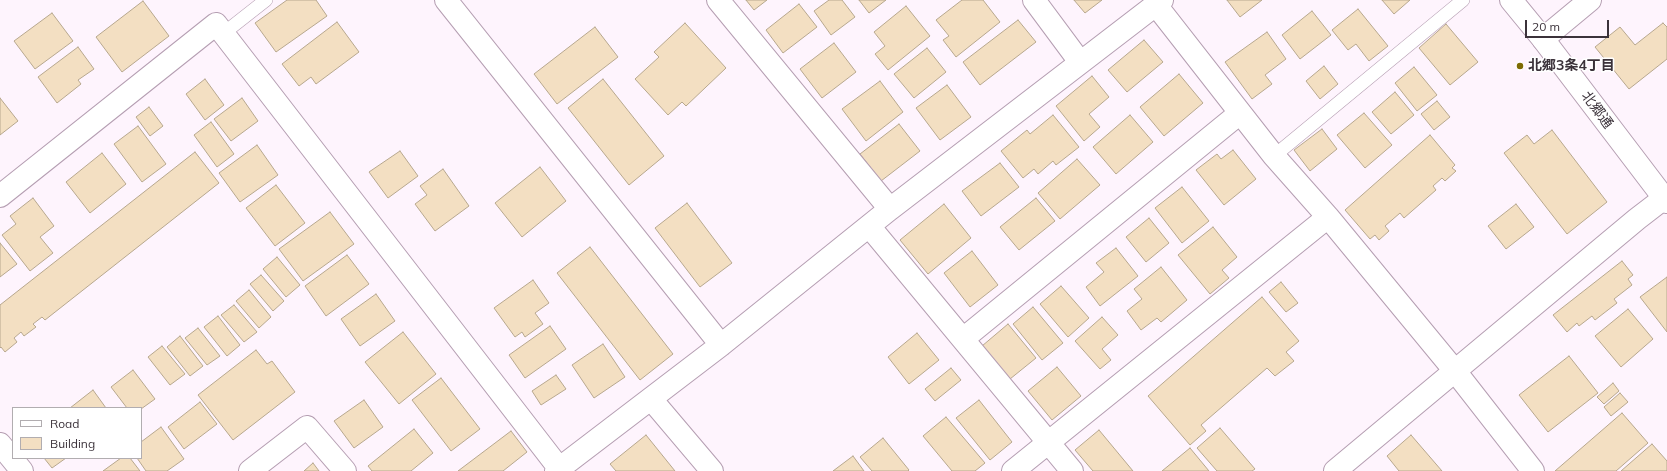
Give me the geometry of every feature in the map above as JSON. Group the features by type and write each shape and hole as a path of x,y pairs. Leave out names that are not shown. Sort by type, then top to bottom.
{"street":[{"path":"446,0 721,345"},
{"path":"718,0 890,209"},
{"path":"1034,0 1080,62"},
{"name":"北郷通","path":"1511,0 1543,39 1666,199"},
{"path":"1543,39 1590,0"},
{"path":"0,196 216,24 558,470 721,345 890,209 1159,3 1240,113 1274,156 1328,217 1455,371 1533,471"},
{"path":"963,339 1240,113"},
{"path":"1335,471 1637,219 1666,199"},
{"path":"1013,471 1328,217"},
{"path":"869,226 1072,471"},
{"path":"651,399 712,471"},
{"path":"250,471 307,427 345,471"},
{"path":"0,444 12,459"},
{"path":"12,459 22,471"}],"lane":[{"path":"224,33 266,0"},
{"path":"1274,156 1463,0"}],"building":[{"path":"287,0 316,0 327,16 276,52 255,23"},
{"path":"746,0 767,0 754,10"},
{"path":"829,0 842,0 855,17 831,35 814,11"},
{"path":"859,0 886,0 869,13"},
{"path":"962,0 983,0 1000,22 956,57 943,40 949,36 936,20"},
{"path":"1074,0 1102,0 1085,13"},
{"path":"1227,0 1262,0 1240,17"},
{"path":"1382,0 1410,0 1394,14"},
{"path":"143,1 169,36 122,72 96,37"},
{"path":"799,4 817,27 783,53 766,30"},
{"path":"906,6 930,36 888,70 875,54 885,46 874,32"},
{"path":"1358,9 1388,46 1369,61 1356,44 1348,50 1332,30"},
{"path":"1312,11 1331,35 1300,59 1282,35"},
{"path":"52,13 73,41 35,69 14,41"},
{"path":"1018,20 1036,42 980,85 963,62"},
{"path":"337,22 359,52 316,84 311,77 299,86 282,64"},
{"path":"685,23 726,68 686,106 682,102 668,115 635,79 659,57 654,52"},
{"path":"1663,23 1667,27 1667,59 1629,89 1595,47 1620,27 1635,45"},
{"path":"1446,24 1478,62 1450,85 1419,48"},
{"path":"595,27 618,57 557,104 534,74"},
{"path":"1267,32 1286,59 1265,75 1272,84 1252,99 1225,62"},
{"path":"1144,40 1163,62 1127,92 1108,70"},
{"path":"834,43 856,72 822,98 800,69"},
{"path":"78,47 94,69 78,80 81,84 57,103 38,77"},
{"path":"927,48 946,72 914,98 894,74"},
{"path":"1324,66 1338,84 1320,99 1306,81"},
{"path":"1414,67 1437,95 1417,111 1395,83"},
{"path":"1179,74 1203,103 1164,136 1140,107"},
{"path":"1092,76 1109,97 1089,114 1100,127 1084,141 1056,106"},
{"path":"205,79 224,105 205,120 186,94"},
{"path":"603,79 664,156 629,185 568,108"},
{"path":"880,81 903,112 866,141 842,109"},
{"path":"947,85 971,117 940,140 916,108"},
{"path":"1395,92 1414,115 1391,134 1372,112"},
{"path":"0,98 18,121 0,135"},
{"path":"242,98 258,121 231,141 214,119"},
{"path":"1437,101 1450,117 1434,130 1421,114"},
{"path":"149,107 163,126 150,136 136,117"},
{"path":"1364,113 1392,145 1365,168 1337,135"},
{"path":"1053,115 1079,147 1056,165 1053,161 1038,174 1034,169 1023,178 1001,151 1027,130 1030,134"},
{"path":"1130,115 1153,142 1116,174 1093,147"},
{"path":"211,122 234,154 217,167 194,135"},
{"path":"899,124 920,151 881,181 860,154"},
{"path":"138,126 166,164 142,182 114,144"},
{"path":"1322,129 1337,149 1310,171 1294,150"},
{"path":"1552,130 1607,202 1567,234 1504,153 1527,135 1534,144"},
{"path":"1430,135 1455,165 1452,168 1456,171 1445,181 1442,178 1433,186 1436,190 1404,218 1400,213 1385,226 1389,231 1379,240 1375,235 1370,239 1345,210"},
{"path":"257,145 278,175 240,202 219,173"},
{"path":"1233,150 1256,179 1224,205 1196,170 1217,154 1221,159"},
{"path":"400,151 418,176 388,198 369,172"},
{"path":"195,152 219,183 45,320 42,317 33,324 36,327 24,336 21,332 14,338 17,342 5,352 1,347 0,348 0,305"},
{"path":"102,153 126,184 90,213 66,182"},
{"path":"1077,159 1100,185 1060,219 1038,193"},
{"path":"1000,163 1019,187 981,216 962,191"},
{"path":"540,167 566,201 522,237 495,203"},
{"path":"443,169 469,206 435,231 415,204 427,195 420,186"},
{"path":"276,185 305,223 275,246 246,208"},
{"path":"1182,187 1209,221 1182,243 1155,208"},
{"path":"33,198 54,226 40,237 53,253 30,271 2,235 16,224 10,216"},
{"path":"1036,198 1055,221 1019,250 1000,227"},
{"path":"687,203 732,263 700,287 655,228"},
{"path":"944,204 971,238 928,274 900,240"},
{"path":"1516,204 1534,227 1506,249 1488,226"},
{"path":"330,212 354,244 303,281 279,249"},
{"path":"1149,218 1169,243 1146,262 1126,237"},
{"path":"1213,227 1237,257 1222,270 1229,278 1210,294 1178,255"},
{"path":"0,243 17,264 0,277"},
{"path":"590,247 673,354 640,380 557,273"},
{"path":"1116,248 1138,276 1100,306 1086,287 1104,272 1096,263"},
{"path":"972,251 998,285 970,307 944,273"},
{"path":"347,255 369,284 326,316 305,286"},
{"path":"277,257 300,285 286,297 263,269"},
{"path":"1622,261 1633,275 1628,279 1632,285 1614,299 1617,303 1595,320 1592,316 1579,326 1577,323 1567,332 1553,315"},
{"path":"1161,267 1187,300 1161,322 1157,318 1141,330 1127,311 1142,299 1134,289"},
{"path":"261,275 284,301 273,311 250,284"},
{"path":"1667,277 1667,332 1640,297"},
{"path":"533,280 549,303 535,313 543,324 525,337 522,332 515,337 494,308"},
{"path":"1281,282 1298,303 1286,312 1269,292"},
{"path":"1061,286 1089,318 1068,337 1040,304"},
{"path":"249,290 271,317 259,328 236,301"},
{"path":"376,294 395,321 360,346 341,319"},
{"path":"1262,297 1299,341 1286,352 1294,361 1275,376 1267,368 1201,425 1206,431 1190,445 1148,396"},
{"path":"234,305 257,332 244,342 221,315"},
{"path":"1033,307 1063,343 1042,360 1013,324"},
{"path":"1628,309 1653,339 1621,367 1595,336"},
{"path":"218,316 240,345 227,356 204,327"},
{"path":"1102,317 1118,335 1102,349 1111,360 1100,369 1075,341"},
{"path":"1008,324 1036,358 1010,379 982,346"},
{"path":"550,326 566,349 525,378 509,355"},
{"path":"198,328 220,356 207,365 185,338"},
{"path":"403,332 436,374 399,404 365,362"},
{"path":"917,333 939,360 909,384 888,357"},
{"path":"180,336 203,366 190,376 167,347"},
{"path":"603,344 625,377 594,398 572,365"},
{"path":"162,346 185,374 170,385 148,357"},
{"path":"256,350 267,364 272,361 295,392 233,440 198,395"},
{"path":"1569,356 1598,393 1548,432 1519,395"},
{"path":"1057,367 1081,396 1052,420 1028,391"},
{"path":"951,368 961,380 935,401 925,389"},
{"path":"133,370 155,399 142,408 142,407 126,407 111,387"},
{"path":"556,375 566,389 541,405 532,391"},
{"path":"441,378 480,429 451,451 412,400"},
{"path":"1613,383 1619,391 1604,404 1597,397"},
{"path":"93,390 105,407 71,407"},
{"path":"1620,393 1628,402 1611,416 1604,407"},
{"path":"364,400 383,427 354,448 334,421"},
{"path":"979,400 1012,442 990,460 956,418"},
{"path":"200,402 217,424 184,449 168,427"},
{"path":"1622,413 1648,443 1616,471 1555,471"},
{"path":"946,417 985,463 975,471 952,471 923,436"},
{"path":"161,427 184,459 167,471 146,471 138,459 142,459 142,441"},
{"path":"1220,428 1255,469 1252,471 1217,471 1197,448"},
{"path":"414,429 433,453 411,471 372,471 368,466"},
{"path":"1099,430 1133,471 1093,471 1075,450"},
{"path":"511,431 527,452 503,471 458,471"},
{"path":"646,435 675,471 616,471 610,464"},
{"path":"1411,435 1442,471 1399,471 1387,456"},
{"path":"883,438 909,470 908,471 872,471 860,457"},
{"path":"1652,444 1667,461 1667,471 1621,471"},
{"path":"1190,448 1209,471 1162,471"},
{"path":"853,456 864,471 833,471"},
{"path":"45,459 65,459 52,468"},
{"path":"120,459 131,459 140,471 103,471"},
{"path":"313,463 319,471 304,471"}],"place":[{"name":"北郷3条4丁目","path":"1520,66"}]}
